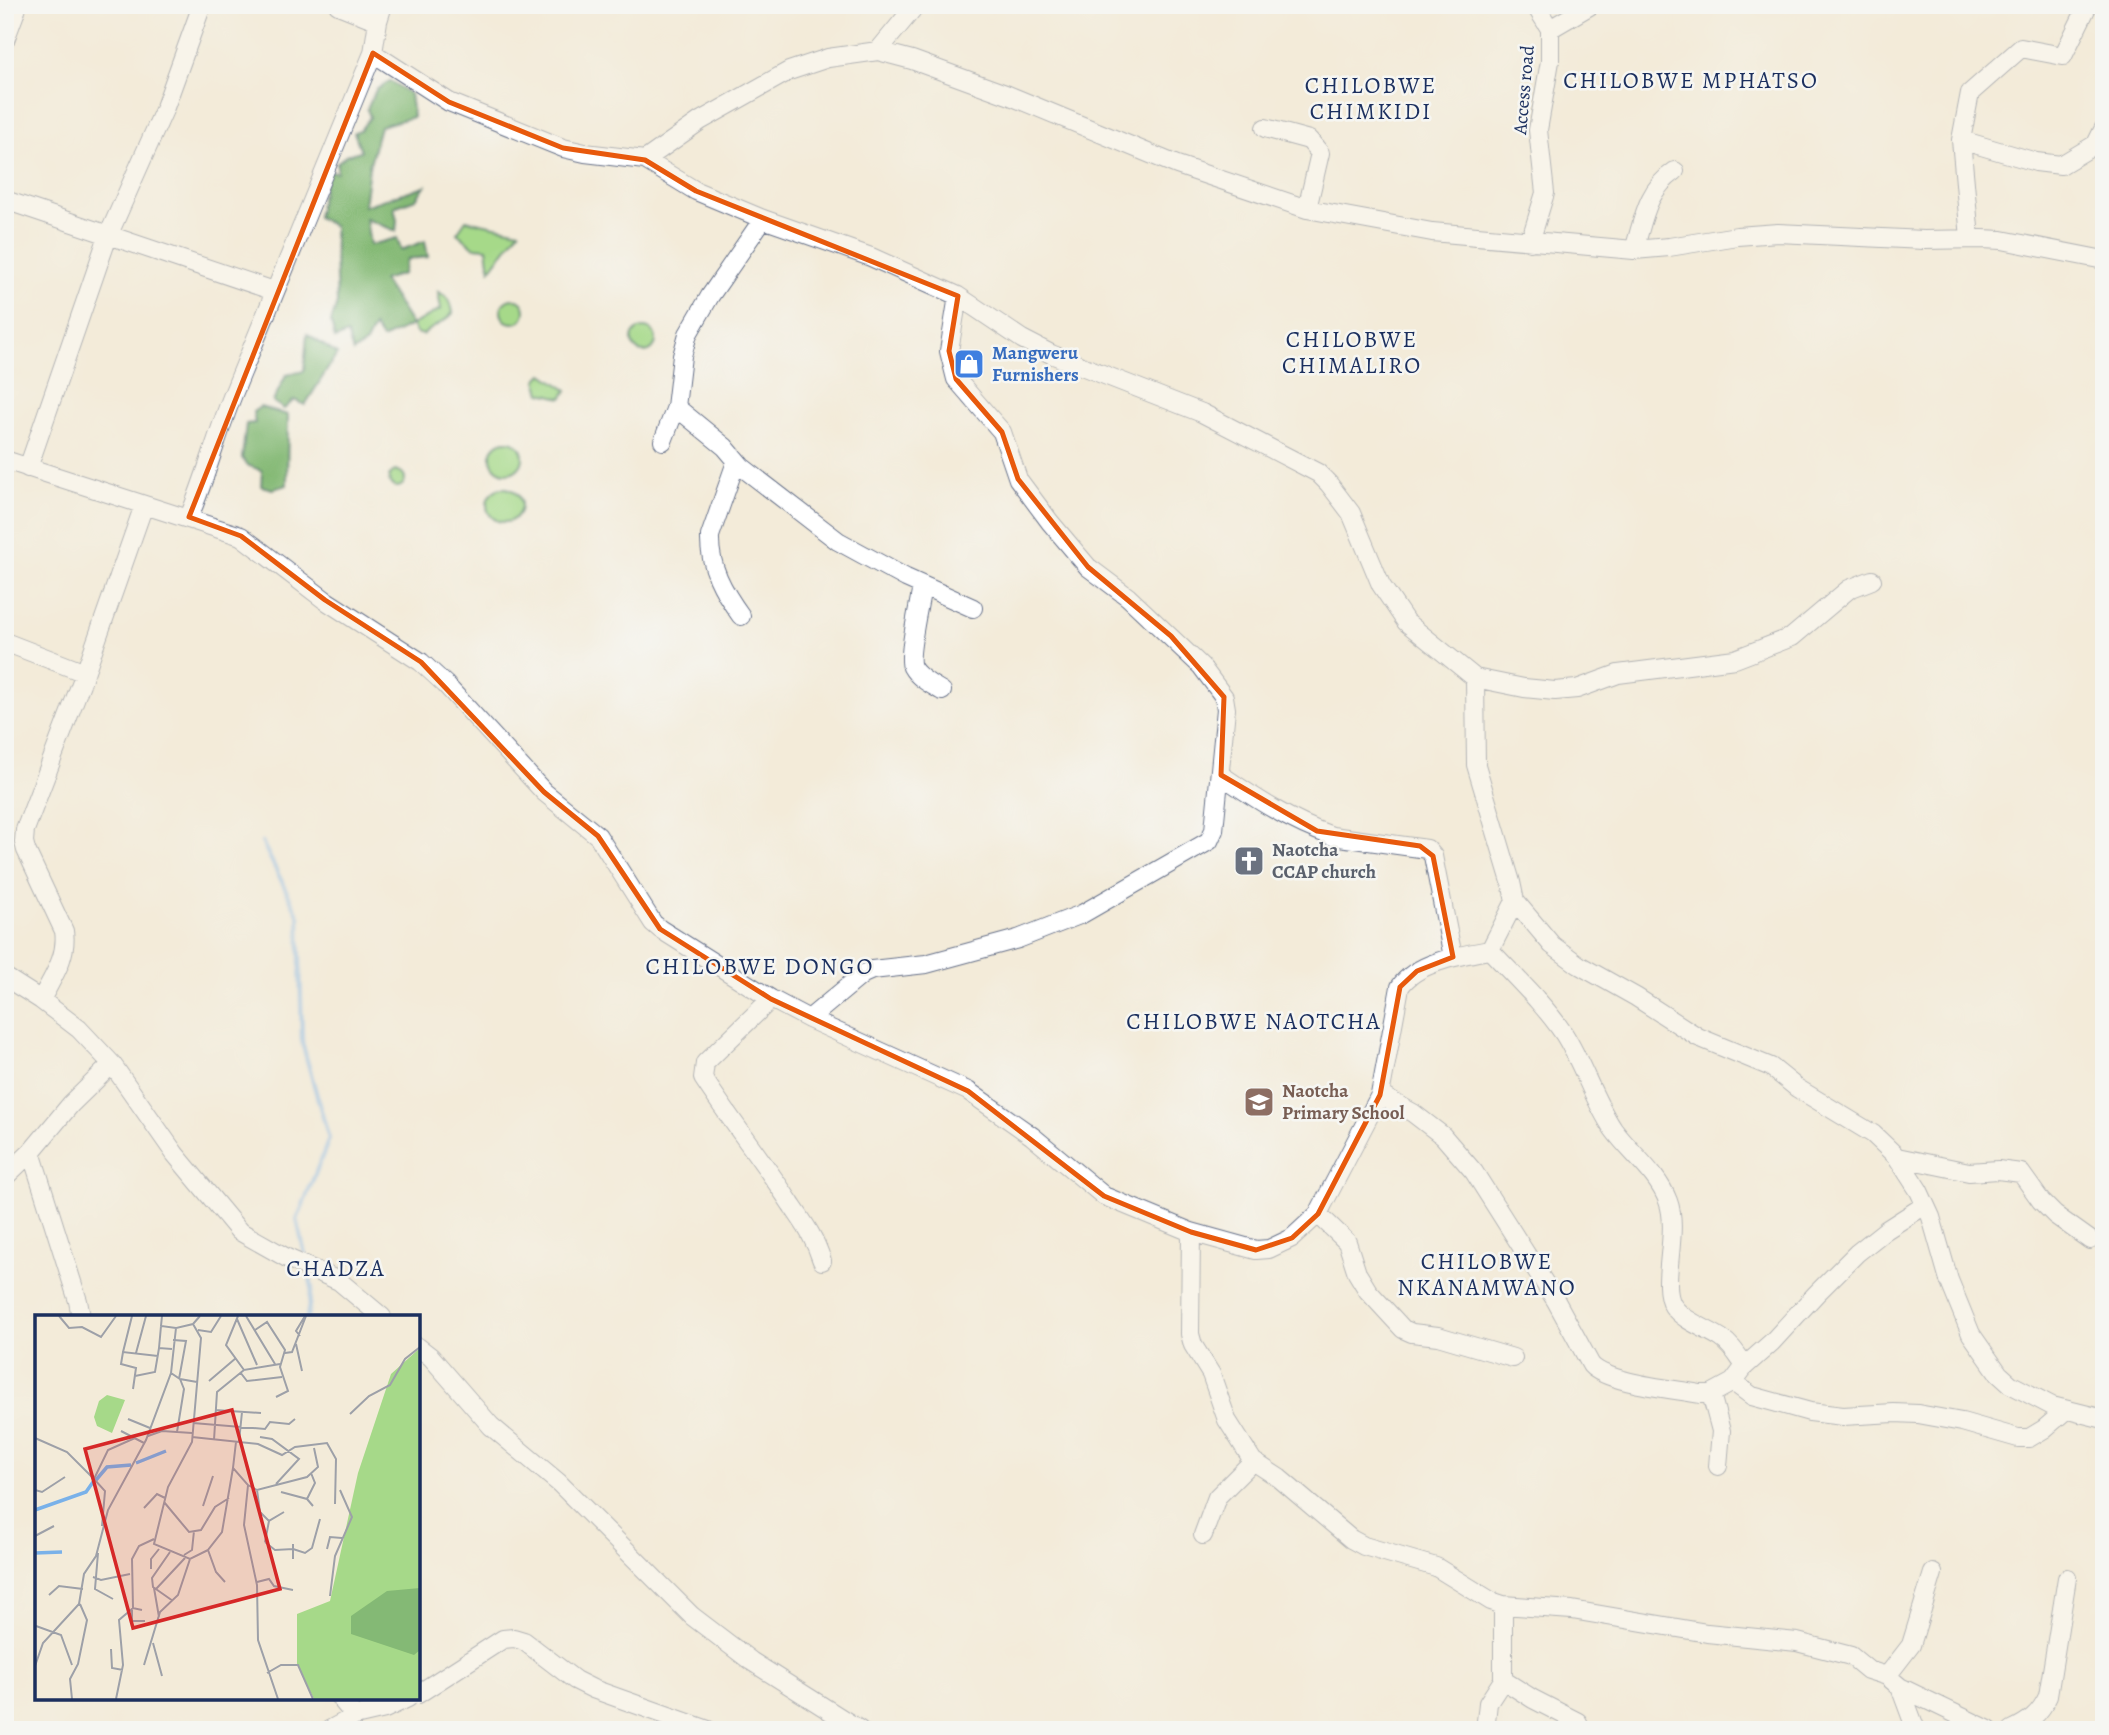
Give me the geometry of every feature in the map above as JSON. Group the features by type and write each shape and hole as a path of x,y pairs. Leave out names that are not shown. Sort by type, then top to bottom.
{"street":[{"path":"5,40 18,5"},
{"path":"28,468 108,236 164,110 202,5"},
{"path":"189,517 274,291 373,53 381,13 338,5"},
{"path":"878,51 916,5"},
{"path":"1535,5 1550,29"},
{"name":"Access road","path":"1530,242 1545,193 1538,130 1550,61 1550,29 1591,5"},
{"path":"1970,239 1961,140 1970,93 2021,48 2063,56 2088,5"},
{"path":"645,160 700,121 789,71 828,58 878,51 912,60 1008,95 1177,165 1307,209 1432,232 1634,250 1778,233 1924,240 2002,240 2104,260"},
{"path":"373,53 437,96 499,122 574,150 645,160 695,191 763,219 871,257 958,296 1022,339 1051,354 1202,413 1318,473 1351,513 1381,585 1406,622 1475,678 1524,688 1568,690 1618,674 1735,659 1792,637 1849,589 1872,580"},
{"path":"1265,128 1308,140 1320,153 1307,209"},
{"path":"1961,140 2036,162 2061,165 2096,144 2104,128"},
{"path":"1634,250 1647,205 1659,183 1675,171"},
{"path":"5,200 274,291"},
{"path":"663,441 676,407 682,356 688,334 763,219"},
{"path":"809,1019 863,974 872,970 926,964 1031,934 1082,914 1209,841 1214,830 1226,709 1224,697 1201,666 1171,636 1128,597 1088,567 1018,478 1002,432 956,379 949,351 958,296"},
{"path":"676,407 725,447 736,462 838,541 922,586 973,608"},
{"path":"5,460 242,536 325,600 421,662 445,684 544,792 598,836 653,923 771,999 968,1091 1032,1136 1104,1196 1191,1232 1246,1248 1269,1249 1292,1238 1318,1214 1380,1095 1400,987 1406,978 1417,971 1453,957 1490,950"},
{"path":"736,462 710,536 710,546 711,561 719,582 741,616"},
{"path":"41,1000 66,944 64,931 26,850 25,830 85,673 144,505"},
{"path":"922,586 910,652 912,666 923,679 942,691"},
{"path":"5,642 85,673"},
{"path":"1475,678 1476,765 1515,901 1552,945 1579,965 1636,997 1698,1037 1771,1067 1797,1088 1873,1134 1897,1157 1919,1191 1949,1280 1976,1343 1999,1374 2010,1384 2045,1403 2104,1419"},
{"path":"1221,775 1267,806 1317,831 1332,836 1427,849 1433,856 1453,957"},
{"path":"1490,950 1515,901"},
{"path":"1490,950 1565,1036 1606,1118 1661,1185 1669,1202 1674,1228 1668,1295 1673,1307 1685,1318 1723,1339 1745,1366"},
{"path":"5,977 79,1029 112,1064 175,1154 234,1225 246,1235 339,1281 380,1315"},
{"path":"771,999 705,1063 703,1078 726,1113 762,1158 808,1227 822,1261"},
{"path":"5,1177 31,1153 71,1104 112,1064"},
{"path":"1380,1095 1412,1113 1443,1136 1474,1172 1507,1221 1596,1371 1614,1378 1711,1394 1732,1382 1857,1253 1925,1205"},
{"path":"31,1153 81,1315"},
{"path":"1897,1157 1969,1172 1998,1170 2021,1173 2048,1208 2090,1240"},
{"path":"1318,1214 1342,1235 1357,1273 1368,1291 1403,1329 1412,1333 1438,1336 1513,1358"},
{"path":"1191,1232 1189,1322 1193,1345 1211,1374 1227,1420 1253,1461 1279,1478 1356,1543 1436,1567 1491,1601 1503,1605 1572,1610 1707,1633 1797,1642 1851,1656 1872,1672 1989,1730"},
{"path":"420,1349 491,1426 559,1483 692,1616 751,1661 860,1730"},
{"path":"1732,1382 1752,1396 1810,1412 1843,1416 1918,1414 1962,1422 2018,1438 2029,1438 2066,1410"},
{"path":"1711,1394 1721,1431 1718,1466"},
{"path":"1203,1535 1217,1497 1253,1461"},
{"path":"1916,1730 1894,1681 1915,1636 1933,1573"},
{"path":"2012,1730 2038,1714 2048,1696 2067,1577"},
{"path":"1485,1730 1488,1703 1503,1680 1503,1605"},
{"path":"420,1693 503,1639 514,1638 524,1641 575,1680 593,1689 708,1730"},
{"path":"1503,1680 1532,1699 1578,1722"},
{"path":"342,1700 355,1716"},
{"path":"329,1730 355,1716 385,1709 404,1700"}],"highlighted area":[{"path":"373,53 449,102 563,148 645,160 696,191 958,296 949,351 956,379 1002,432 1018,479 1088,567 1171,636 1224,697 1221,775 1317,831 1420,846 1433,856 1453,957 1417,971 1400,987 1380,1095 1318,1214 1292,1238 1256,1250 1191,1232 1104,1196 968,1091 771,999 660,929 598,836 544,792 421,662 325,600 241,536 189,517"}],"green space":[{"path":"390,81 410,94 413,117 380,126 369,167 364,206 425,186 416,199 394,207 396,231 366,219 370,245 397,238 401,250 425,241 428,257 407,259 403,274 383,280 412,325 382,339 374,327 366,343 353,352 347,334 335,339 331,322 337,303 334,226 317,217 327,171 337,172 337,163 346,155 361,151 354,132 360,130 370,117 367,109 376,90"},
{"path":"466,220 519,231 490,270 487,248 474,247 457,233"},
{"path":"438,292 448,300 453,313 423,335 416,333 412,325 441,309"},
{"path":"513,299 521,303 525,311 521,319 513,323 505,319 501,311 505,303"},
{"path":"644,328 652,332 656,340 652,348 644,352 636,348 632,340 636,332"},
{"path":"307,334 337,354 305,405 294,400 284,409 273,402 286,375 304,371"},
{"path":"543,374 567,390 562,398 541,393 537,380"},
{"path":"260,407 288,415 287,485 273,489 261,486 262,471 247,465 242,458 246,424 255,423 253,412"},
{"path":"507,441 519,445 523,457 519,469 507,473 495,469 491,457 495,445"},
{"path":"394,471 400,471 405,479 403,485 394,487 389,482 389,476"},
{"path":"504,488 516,493 521,505 516,517 504,522 492,517 487,505 492,493"}],"waterway":[{"path":"262,842 299,916 302,1042 329,1139 297,1220 307,1263"},
{"path":"307,1315 312,1287 309,1274"}],"place":[{"name":"Mangweru Furnishers","path":"969,364"},
{"name":"Naotcha CCAP church","path":"1249,861"},
{"name":"Naotcha Primary School","path":"1259,1102"}],"district":[{"name":"CHILOBWE MPHATSO","path":"1691,80"},
{"name":"CHILOBWE CHIMKIDI","path":"1371,98"},
{"name":"CHILOBWE CHIMALIRO","path":"1352,352"},
{"name":"CHILOBWE DONGO","path":"760,966"},
{"name":"CHILOBWE NAOTCHA","path":"1254,1021"},
{"name":"CHADZA","path":"336,1268"},
{"name":"CHILOBWE NKANAMWANO","path":"1487,1274"}]}
